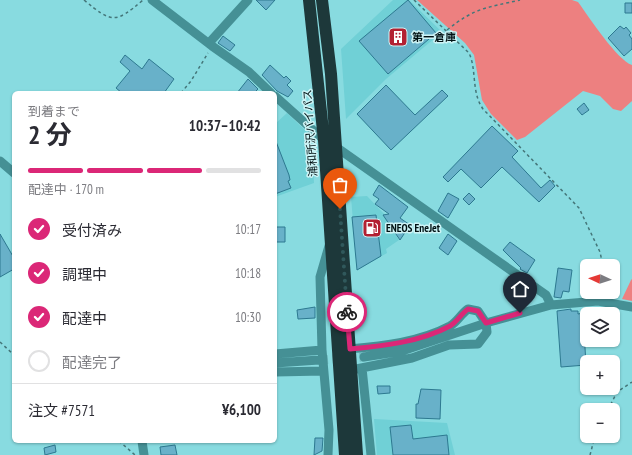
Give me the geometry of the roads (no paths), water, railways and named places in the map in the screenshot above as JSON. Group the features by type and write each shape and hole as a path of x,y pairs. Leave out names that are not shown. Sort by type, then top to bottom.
{"highway":[{"name":"浦和所沢バイパス","path":"309,0 324,140 345,455"},
{"path":"322,0 331,74 350,349 355,372 362,455"},
{"path":"335,310 338,455"},
{"path":"355,372 357,455"}],"street":[{"path":"152,0 210,45 249,72 270,91"},
{"path":"210,45 248,0"},
{"path":"277,98 324,140"},
{"path":"336,147 546,295 551,305"},
{"path":"0,161 12,171"},
{"path":"328,455 329,430 323,371 320,277 331,241"},
{"path":"364,357 392,354 408,350 486,323 551,305 598,301 632,308"},
{"path":"350,349 384,346 431,333 452,325 462,313 468,309 478,311 486,323 487,332 478,344 448,345 412,358 355,372 371,455"},
{"path":"277,354 322,350"},
{"path":"277,363 319,360"},
{"path":"277,372 323,371"},
{"path":"142,443 144,455"}],"tunnel":[{"path":"319,360 364,357"}],"place":[{"name":"第一倉庫","path":"398,37"},
{"name":"ENEOS EneJet","path":"372,228"}]}
